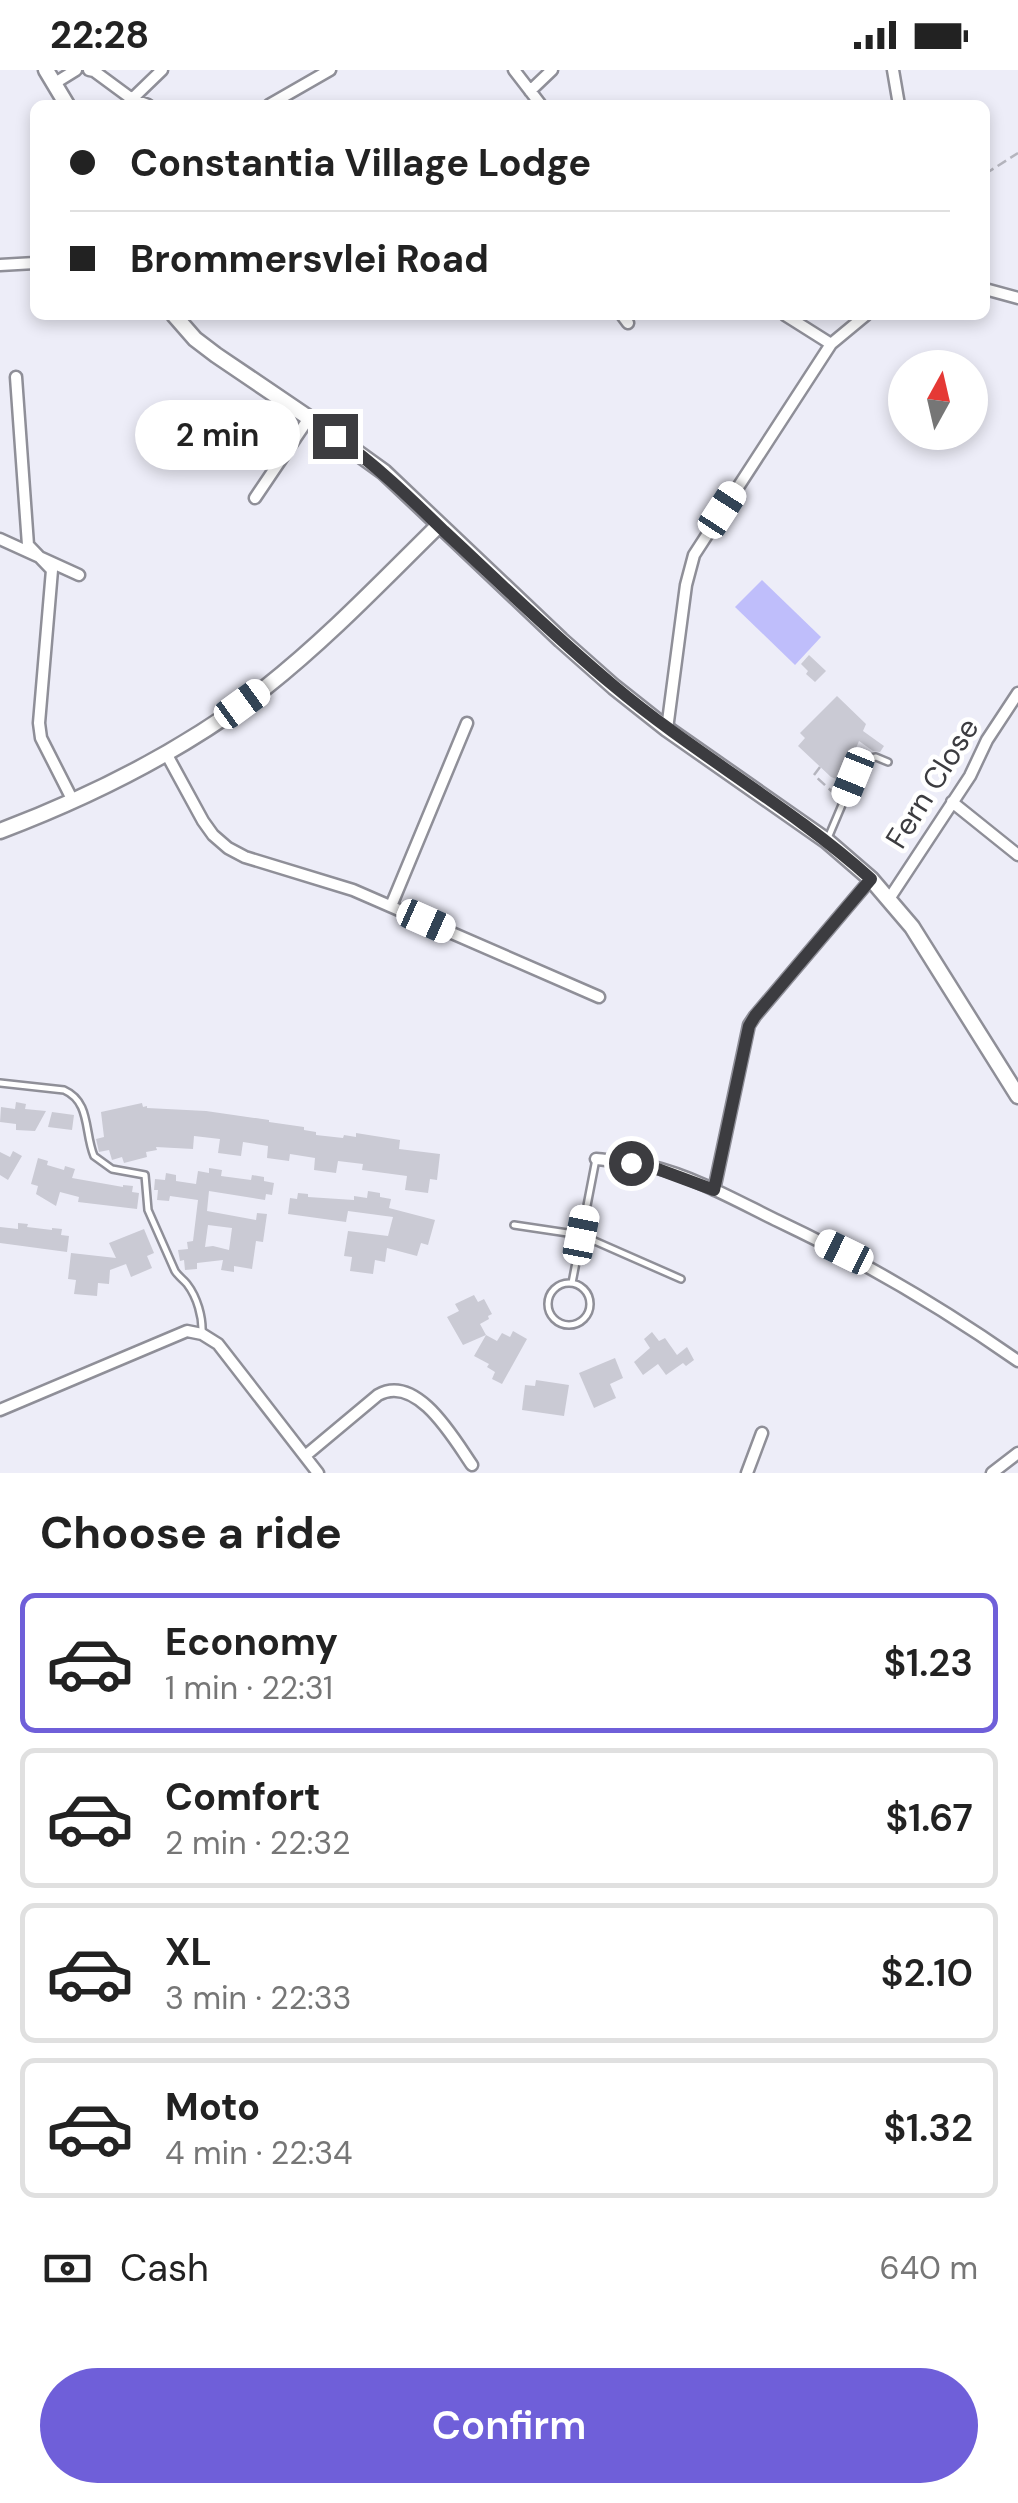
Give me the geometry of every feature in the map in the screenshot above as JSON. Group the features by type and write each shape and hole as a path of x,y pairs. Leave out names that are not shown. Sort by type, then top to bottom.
{"street":[{"path":"64,100 50,76 76,70"},
{"path":"88,70 132,99 162,70"},
{"path":"278,100 330,70"},
{"path":"514,70 537,100"},
{"path":"530,91 552,70"},
{"path":"893,70 899,100"},
{"path":"0,265 30,262"},
{"path":"990,290 1018,298"},
{"path":"178,320 216,355 384,472 561,640 667,729 827,841 871,879 922,941 1018,1096"},
{"path":"793,320 830,344"},
{"path":"667,729 686,585 694,555 830,344 860,320"},
{"path":"16,377 28,545 52,570 40,707 41,738 73,801"},
{"path":"254,498 310,418"},
{"path":"0,831 167,755 216,724 323,638 438,525"},
{"path":"3,540 79,575"},
{"name":"Fern Close","path":"889,899 970,776 987,740 1018,693"},
{"path":"391,906 467,723"},
{"path":"167,755 203,821 228,848 353,890 600,997"},
{"path":"952,802 1018,855"},
{"path":"714,1190 749,1026 871,879"},
{"path":"596,1159 652,1167 714,1190 844,1252 970,1327 1018,1361"},
{"path":"0,1410 187,1332 202,1334 218,1344 318,1473"},
{"path":"305,1456 378,1395 396,1391 436,1412 472,1465"},
{"path":"747,1473 762,1433"},
{"path":"992,1473 1018,1452"}],"lane":[{"path":"827,841 861,760 876,757 888,762"},
{"path":"0,1083 73,1094 84,1110 94,1156 112,1169 145,1175 148,1210 174,1272 186,1283 201,1314 202,1334"},
{"path":"572,1283 596,1159"},
{"path":"514,1226 581,1235 681,1279"},
{"path":"572,1283 581,1286 590,1302 583,1319 565,1324 550,1314 549,1296 555,1288 572,1283"}],"path":[{"path":"990,171 1018,153"},
{"path":"820,767 814,775 844,800"}],"shaded area":[{"path":"762,580 821,637 795,665 735,607"}],"building":[{"path":"809,655 826,671 815,682 801,664"},
{"path":"837,696 866,724 863,731 884,746 880,752 873,751 859,741 842,781 831,777 798,746 805,738 800,733"},
{"path":"16,1102 26,1104 25,1109 46,1111 35,1131 16,1130 16,1124 0,1122 1,1107 15,1109"},
{"path":"142,1103 147,1108 269,1120 304,1127 316,1135 343,1138 356,1137 356,1133 400,1140 399,1149 440,1154 437,1180 430,1179 428,1193 405,1190 407,1176 362,1170 363,1164 338,1161 336,1173 314,1170 315,1158 290,1154 289,1161 267,1158 268,1146 243,1142 241,1156 218,1153 220,1139 194,1136 193,1149 156,1147 157,1150 146,1152 147,1157 124,1163 122,1157 112,1160 109,1150 99,1152 96,1139 104,1137 101,1112"},
{"path":"52,1112 74,1115 72,1130 48,1127"},
{"path":"13,1151 22,1156 8,1180 0,1175 0,1152 10,1157"},
{"path":"38,1158 48,1161 47,1165 75,1169 72,1178 133,1186 132,1192 139,1193 137,1209 78,1202 79,1197 60,1192 56,1206 36,1194 38,1186 31,1184"},
{"path":"209,1168 222,1170 221,1176 251,1180 252,1175 274,1183 272,1195 266,1194 265,1200 209,1191 207,1211 256,1220 257,1213 267,1214 263,1242 256,1241 252,1269 234,1266 234,1272 221,1270 223,1260 197,1263 197,1269 185,1270 184,1260 180,1261 178,1250 188,1249 187,1242 193,1241 198,1200 170,1196 169,1201 157,1200 155,1179 165,1180 166,1173 176,1175 176,1181 196,1184 198,1171 209,1173","holes":["208,1225 232,1228 229,1250 205,1247"]},
{"path":"368,1191 391,1199 389,1208 435,1220 428,1245 421,1243 417,1256 387,1248 385,1262 375,1260 373,1274 350,1271 352,1257 344,1256 348,1231 388,1236 393,1217 348,1211 346,1222 288,1214 290,1198 297,1199 298,1193 354,1200 354,1196 367,1198"},
{"path":"18,1223 62,1229 61,1235 69,1236 67,1252 0,1243 0,1227 18,1229"},
{"path":"144,1229 154,1253 147,1256 152,1268 131,1277 126,1264 110,1270 109,1284 98,1283 97,1296 74,1294 76,1280 68,1279 71,1253 116,1258 109,1243"},
{"path":"474,1295 478,1302 484,1299 492,1314 480,1324 486,1335 463,1345 447,1317 459,1311 455,1304"},
{"path":"513,1331 527,1339 502,1384 492,1379 495,1372 487,1367 489,1364 474,1356 486,1335 497,1341 502,1333 510,1337"},
{"path":"652,1332 659,1341 665,1338 677,1355 687,1347 694,1360 666,1375 658,1364 643,1375 634,1362 650,1348 644,1339"},
{"path":"615,1358 623,1378 610,1384 616,1398 594,1408 579,1373"},
{"path":"536,1380 569,1385 564,1416 522,1410 525,1385 535,1386"}],"route":[{"path":"335,436 384,472 614,686 667,729 827,841 871,879 749,1026 714,1190 672,1173 631,1163"}]}
